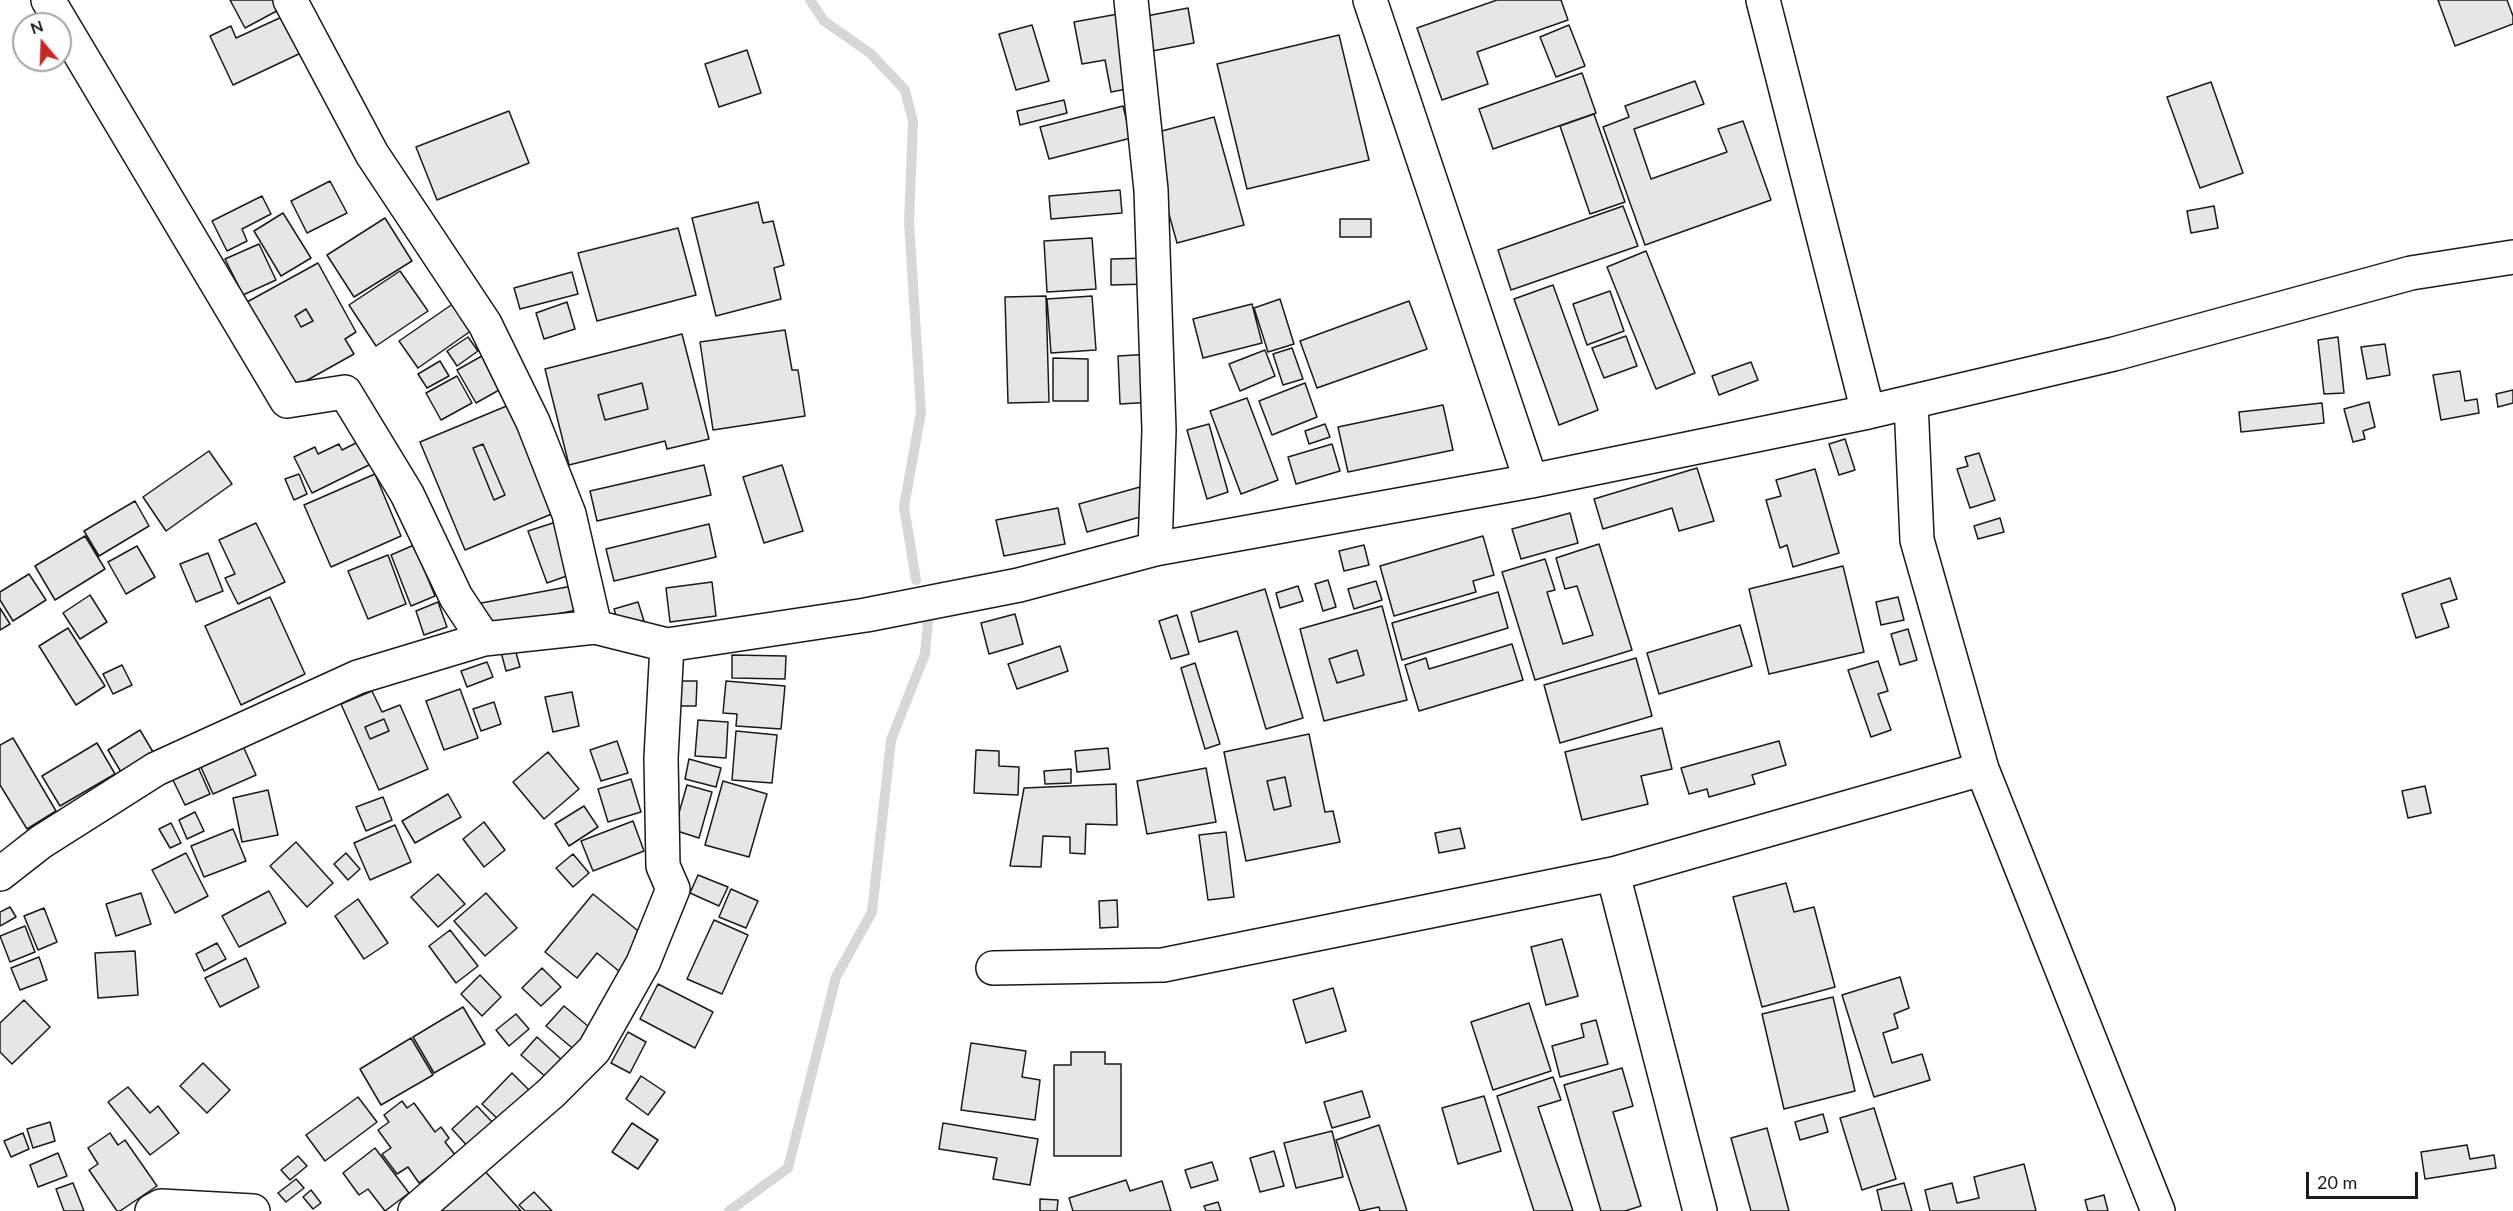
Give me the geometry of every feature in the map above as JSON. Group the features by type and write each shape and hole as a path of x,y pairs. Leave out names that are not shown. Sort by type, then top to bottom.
{"street":[{"path":"48,0 288,401 345,392 407,494 456,597 484,639"},
{"path":"290,0 372,154 486,324 533,422 569,514 595,627"},
{"path":"1131,0 1151,190 1159,430 1155,549"},
{"path":"1370,0 1531,482"},
{"path":"1763,0 1868,412"},
{"path":"0,874 41,842 156,769 358,677 484,639 595,627 667,645 877,613 1019,585 1155,549 1531,482 1868,412 2114,354 2410,273 2513,257"},
{"path":"1911,402 1917,540 1982,769 2158,1211"},
{"path":"415,1211 551,1093 594,1050 643,963 673,889 663,866 661,758 667,645"},
{"path":"993,968 1163,965 1613,874 1982,769"},
{"path":"1613,874 1700,1211"},
{"path":"152,1211 161,1206 253,1211"}],"building":[{"path":"230,0 283,0 286,6 245,28"},
{"path":"1497,0 1561,0 1568,20 1477,52 1488,84 1442,100 1417,28"},
{"path":"2438,0 2507,0 2513,16 2513,24 2455,46"},
{"path":"1188,8 1194,43 1142,53 1136,18"},
{"path":"1118,14 1132,88 1111,92 1105,60 1082,64 1074,22"},
{"path":"284,16 301,53 233,85 210,36 231,26 236,38"},
{"path":"1032,25 1049,81 1016,90 999,34"},
{"path":"1569,25 1585,66 1556,77 1540,37"},
{"path":"1339,35 1369,160 1247,189 1217,64"},
{"path":"747,50 761,93 719,107 705,64"},
{"path":"1582,73 1596,113 1493,149 1479,109"},
{"path":"1695,81 1704,104 1634,129 1651,179 1727,152 1718,129 1743,121 1771,200 1645,245 1603,127 1629,117 1625,106"},
{"path":"2211,82 2243,173 2200,188 2167,97"},
{"path":"1064,100 1067,113 1020,125 1017,111"},
{"path":"1123,106 1131,138 1049,159 1040,127"},
{"path":"509,111 529,163 437,200 416,147"},
{"path":"1594,114 1625,202 1590,214 1560,126"},
{"path":"1214,117 1244,225 1177,243 1147,135"},
{"path":"330,181 347,213 307,233 291,201"},
{"path":"1120,190 1122,213 1051,219 1049,196"},
{"path":"262,196 271,214 242,229 247,241 227,251 212,221"},
{"path":"758,202 763,223 773,221 784,265 774,268 781,299 716,316 692,218"},
{"path":"1623,206 1638,246 1511,290 1498,250"},
{"path":"2214,206 2218,228 2191,233 2187,211"},
{"path":"283,213 311,258 281,276 254,231"},
{"path":"385,218 412,261 354,297 327,255"},
{"path":"1340,219 1371,219 1371,237 1340,237"},
{"path":"678,228 696,295 597,321 578,253"},
{"path":"1092,238 1096,289 1047,292 1044,241"},
{"path":"259,244 276,280 243,295 225,259"},
{"path":"1646,251 1695,373 1656,389 1607,267"},
{"path":"1148,258 1148,284 1111,285 1111,259"},
{"path":"318,263 356,332 345,339 354,354 295,387 247,302","holes":["306,309 313,321 301,327 295,316"]},
{"path":"400,271 428,311 376,346 349,305"},
{"path":"572,272 578,294 520,309 514,288"},
{"path":"1553,285 1598,410 1559,425 1514,299"},
{"path":"1610,291 1624,331 1587,345 1573,304"},
{"path":"1046,296 1049,402 1008,403 1005,297"},
{"path":"1092,296 1096,350 1051,353 1047,299"},
{"path":"1280,299 1294,344 1268,352 1254,308"},
{"path":"457,301 475,328 418,368 399,341"},
{"path":"1409,301 1427,349 1317,388 1300,341"},
{"path":"567,302 575,329 544,339 536,313"},
{"path":"1252,304 1262,343 1203,358 1193,319"},
{"path":"306,309 313,321 301,327 295,316"},
{"path":"785,330 792,370 798,370 805,416 713,430 700,342"},
{"path":"682,334 709,439 667,449 665,441 569,465 545,369","holes":["642,383 648,409 605,420 598,395"]},
{"path":"1626,336 1637,366 1604,378 1592,348"},
{"path":"468,337 478,351 457,366 447,351"},
{"path":"2338,337 2344,393 2324,394 2318,340"},
{"path":"2385,344 2390,375 2367,379 2361,347"},
{"path":"1292,348 1303,379 1283,385 1273,354"},
{"path":"1265,350 1275,376 1240,391 1229,364"},
{"path":"489,352 508,385 476,403 457,370"},
{"path":"1152,354 1154,402 1120,404 1118,356"},
{"path":"1053,358 1088,359 1088,401 1053,401"},
{"path":"440,361 449,376 427,388 418,374"},
{"path":"1751,362 1758,380 1719,395 1712,376"},
{"path":"2460,371 2465,401 2477,399 2479,413 2441,420 2433,375"},
{"path":"457,376 472,403 441,420 426,393"},
{"path":"642,383 648,409 605,420 598,395"},
{"path":"1305,383 1317,417 1272,435 1259,401"},
{"path":"2513,390 2513,403 2498,407 2496,394"},
{"path":"1247,398 1278,480 1241,494 1210,411"},
{"path":"2369,402 2375,427 2363,431 2365,439 2353,442 2344,409"},
{"path":"2322,403 2324,423 2241,432 2239,412"},
{"path":"509,405 554,513 465,550 420,442","holes":["483,444 505,495 494,500 473,448"]},
{"path":"1443,405 1453,450 1348,472 1338,427"},
{"path":"1209,424 1228,492 1207,499 1187,430"},
{"path":"1325,424 1330,437 1309,444 1305,431"},
{"path":"1845,439 1855,470 1839,475 1829,444"},
{"path":"360,441 371,464 312,493 294,457 315,447 318,454 339,444 342,450"},
{"path":"483,444 505,495 494,500 473,448"},
{"path":"1332,444 1340,471 1296,484 1288,457"},
{"path":"209,451 232,484 166,531 143,497"},
{"path":"1979,453 1995,500 1970,508 1957,469 1968,466 1965,457"},
{"path":"704,465 711,495 597,521 590,491"},
{"path":"782,465 803,531 764,543 743,477"},
{"path":"1697,468 1714,521 1679,531 1672,508 1603,529 1594,499"},
{"path":"1815,469 1839,553 1793,567 1787,545 1780,548 1766,500 1781,496 1776,480"},
{"path":"299,474 307,494 294,500 285,479"},
{"path":"375,474 401,536 331,567 304,505"},
{"path":"1140,487 1147,515 1087,532 1079,504"},
{"path":"135,501 149,526 99,556 84,531"},
{"path":"1058,508 1065,544 1004,556 996,520"},
{"path":"1570,513 1578,543 1521,559 1512,529"},
{"path":"2000,518 2004,532 1978,539 1974,526"},
{"path":"556,522 575,573 547,583 528,531"},
{"path":"256,523 285,582 238,604 225,578 235,574 219,540"},
{"path":"709,524 716,557 614,581 606,549"},
{"path":"85,536 105,569 55,600 35,566"},
{"path":"1483,536 1494,575 1473,581 1476,592 1394,616 1380,566"},
{"path":"1599,544 1632,650 1535,680 1502,572 1545,559 1555,590 1547,592 1563,644 1593,635 1577,586 1565,589 1556,558"},
{"path":"414,545 435,596 411,606 391,555"},
{"path":"1364,545 1369,565 1344,571 1339,551"},
{"path":"137,546 155,577 126,594 108,562"},
{"path":"208,553 223,591 196,602 180,564"},
{"path":"388,555 406,604 368,619 348,571"},
{"path":"1843,566 1864,652 1769,674 1749,589"},
{"path":"29,574 46,600 13,621 0,600 0,592"},
{"path":"2450,578 2457,599 2441,604 2449,627 2416,638 2402,594"},
{"path":"1328,580 1336,607 1323,611 1315,584"},
{"path":"1376,581 1382,600 1354,609 1348,589"},
{"path":"712,582 716,616 670,622 666,588"},
{"path":"572,586 577,610 481,629 476,604"},
{"path":"1298,586 1303,601 1280,608 1276,593"},
{"path":"1265,589 1303,718 1266,729 1237,631 1199,642 1191,612"},
{"path":"1498,592 1508,628 1402,660 1392,623"},
{"path":"90,595 107,622 80,639 63,613"},
{"path":"270,597 305,674 241,705 205,626"},
{"path":"1898,597 1904,620 1881,625 1876,602"},
{"path":"438,602 447,627 424,635 416,611"},
{"path":"638,602 644,621 620,628 614,609"},
{"path":"1382,606 1407,700 1324,721 1300,629","holes":["1357,650 1364,675 1337,683 1329,659"]},
{"path":"0,608 10,624 0,630"},
{"path":"1015,614 1023,644 989,654 981,623"},
{"path":"1177,615 1189,654 1171,659 1159,621"},
{"path":"1740,625 1752,666 1659,694 1647,653"},
{"path":"68,628 105,686 76,705 39,646"},
{"path":"1908,629 1917,660 1900,665 1891,634"},
{"path":"1512,644 1523,680 1419,711 1405,665 1426,658 1429,669"},
{"path":"1060,646 1068,671 1017,689 1008,664"},
{"path":"515,649 520,667 506,671 501,652"},
{"path":"1357,650 1364,675 1337,683 1329,659"},
{"path":"732,655 786,656 785,679 732,678"},
{"path":"1636,658 1652,716 1560,743 1544,685"},
{"path":"1878,661 1888,691 1878,694 1891,730 1871,737 1848,670"},
{"path":"487,662 493,677 467,687 461,671"},
{"path":"1195,663 1220,744 1205,749 1181,668"},
{"path":"122,665 132,685 113,694 103,674"},
{"path":"680,681 697,681 696,706 679,706"},
{"path":"726,681 785,686 781,729 736,726 737,714 723,713"},
{"path":"460,689 478,738 444,750 426,701"},
{"path":"372,691 382,712 400,705 428,769 379,790 341,704","holes":["384,719 389,731 370,739 365,727"]},
{"path":"572,692 579,726 553,732 545,697"},
{"path":"494,702 501,724 481,731 473,709"},
{"path":"384,719 389,731 370,739 365,727"},
{"path":"698,720 728,722 726,758 695,756"},
{"path":"1662,728 1672,769 1641,776 1648,804 1582,820 1565,752"},
{"path":"140,730 153,752 121,772 108,750"},
{"path":"736,731 777,735 772,783 732,780"},
{"path":"1309,734 1325,812 1333,811 1340,842 1246,861 1224,752","holes":["1285,777 1291,806 1274,810 1267,781"]},
{"path":"13,738 56,811 27,829 0,785 0,745"},
{"path":"617,741 628,773 601,781 590,750"},
{"path":"1779,741 1786,765 1752,775 1755,784 1709,797 1707,789 1689,794 1681,768"},
{"path":"97,743 115,774 60,806 42,776"},
{"path":"243,746 256,775 213,794 200,765"},
{"path":"1108,748 1110,769 1077,772 1075,751"},
{"path":"976,750 999,751 999,766 1019,767 1018,795 974,793"},
{"path":"548,752 579,789 544,819 513,782"},
{"path":"689,759 721,768 716,787 685,779"},
{"path":"198,767 210,794 185,805 172,778"},
{"path":"1206,768 1216,822 1147,834 1137,781"},
{"path":"1071,769 1071,783 1045,784 1044,771"},
{"path":"1285,777 1291,806 1274,810 1267,781"},
{"path":"631,779 641,812 608,822 598,789"},
{"path":"723,781 767,794 749,857 705,845"},
{"path":"1116,784 1117,825 1086,824 1085,854 1070,853 1070,837 1043,836 1041,867 1010,866 1024,788"},
{"path":"687,785 712,792 699,838 674,830"},
{"path":"2425,786 2431,813 2408,818 2402,791"},
{"path":"268,790 278,835 242,842 233,798"},
{"path":"448,794 461,817 415,843 402,821"},
{"path":"383,797 392,820 366,831 356,807"},
{"path":"584,806 598,827 569,846 555,824"},
{"path":"195,812 204,831 187,839 179,820"},
{"path":"633,821 644,851 593,871 581,841"},
{"path":"484,822 505,850 484,867 463,839"},
{"path":"171,823 181,843 170,848 159,829"},
{"path":"395,825 411,862 370,880 354,843"},
{"path":"1460,828 1465,848 1439,853 1435,833"},
{"path":"233,829 246,861 204,877 191,846"},
{"path":"1226,832 1234,897 1208,900 1199,835"},
{"path":"296,842 333,883 307,907 270,866"},
{"path":"186,853 208,896 175,913 152,870"},
{"path":"346,853 360,869 348,880 334,864"},
{"path":"573,854 589,873 573,887 556,868"},
{"path":"438,874 465,904 438,927 411,897"},
{"path":"698,875 728,887 719,906 690,893"},
{"path":"1786,883 1794,912 1814,907 1835,987 1762,1007 1733,897"},
{"path":"731,889 758,901 746,928 719,917"},
{"path":"269,891 286,923 239,947 222,916"},
{"path":"141,893 151,924 116,936 106,904"},
{"path":"486,893 517,928 485,956 454,921"},
{"path":"593,894 648,939 620,972 597,953 577,978 545,952"},
{"path":"358,899 388,943 364,959 335,916"},
{"path":"1117,900 1118,927 1100,928 1099,901"},
{"path":"10,907 16,917 0,926 0,912"},
{"path":"44,908 57,942 38,950 24,916"},
{"path":"714,920 748,935 722,994 687,979"},
{"path":"25,926 35,952 10,962 0,936"},
{"path":"450,930 478,966 456,983 429,946"},
{"path":"1562,939 1578,996 1546,1005 1531,947"},
{"path":"217,943 226,959 204,971 196,954"},
{"path":"135,951 138,995 98,998 95,953"},
{"path":"39,957 47,980 20,990 11,968"},
{"path":"246,958 259,987 220,1007 205,978"},
{"path":"542,968 561,987 541,1006 522,988"},
{"path":"480,975 501,997 482,1016 461,994"},
{"path":"1900,977 1909,1008 1894,1014 1898,1028 1883,1033 1892,1063 1922,1054 1930,1080 1874,1097 1842,995"},
{"path":"658,984 713,1012 695,1048 640,1019"},
{"path":"1333,988 1346,1031 1306,1043 1293,1000"},
{"path":"1833,997 1855,1091 1784,1109 1762,1014"},
{"path":"24,1000 50,1027 12,1064 0,1052 0,1023"},
{"path":"1529,1003 1551,1071 1493,1090 1471,1022"},
{"path":"564,1006 595,1032 577,1052 546,1026"},
{"path":"463,1007 485,1044 434,1073 413,1037"},
{"path":"516,1014 529,1029 509,1046 496,1030"},
{"path":"1596,1020 1608,1064 1560,1077 1552,1046 1584,1037 1581,1024"},
{"path":"628,1032 646,1042 630,1073 611,1063"},
{"path":"537,1037 563,1061 548,1079 521,1055"},
{"path":"411,1038 433,1075 381,1105 360,1069"},
{"path":"971,1043 1026,1051 1022,1077 1040,1080 1035,1120 961,1110"},
{"path":"1071,1052 1105,1052 1105,1064 1121,1064 1121,1156 1054,1156 1054,1065 1071,1065"},
{"path":"203,1063 230,1090 207,1113 180,1086"},
{"path":"1622,1068 1633,1106 1613,1112 1641,1206 1625,1211 1601,1211 1564,1085"},
{"path":"512,1073 529,1090 499,1120 482,1104"},
{"path":"641,1076 665,1092 648,1115 626,1099"},
{"path":"1553,1077 1561,1100 1538,1107 1573,1211 1534,1211 1497,1096"},
{"path":"128,1087 150,1113 158,1106 179,1133 150,1155 108,1102"},
{"path":"1362,1091 1370,1117 1332,1128 1324,1102"},
{"path":"1484,1096 1501,1151 1458,1164 1442,1108"},
{"path":"358,1097 377,1122 325,1161 306,1135"},
{"path":"402,1101 407,1108 414,1103 435,1132 441,1127 449,1138 445,1142 456,1156 419,1183 408,1167 397,1174 382,1154 391,1148 378,1130 389,1122 384,1115"},
{"path":"477,1106 495,1125 470,1149 452,1129"},
{"path":"1874,1108 1896,1179 1862,1190 1840,1118"},
{"path":"1823,1114 1828,1132 1800,1140 1795,1122"},
{"path":"50,1122 55,1141 33,1148 27,1129"},
{"path":"632,1123 658,1140 638,1169 612,1152"},
{"path":"943,1123 1038,1139 1030,1185 993,1179 997,1158 939,1149"},
{"path":"1379,1125 1407,1211 1380,1211 1379,1207 1360,1211 1336,1140"},
{"path":"1767,1128 1789,1211 1751,1211 1731,1138"},
{"path":"1332,1131 1343,1177 1296,1188 1284,1143"},
{"path":"23,1133 29,1149 11,1157 4,1141"},
{"path":"110,1133 118,1145 125,1140 157,1186 120,1211 117,1211 89,1170 98,1164 88,1148"},
{"path":"2467,1145 2470,1159 2494,1155 2496,1168 2425,1179 2421,1152"},
{"path":"375,1148 409,1193 385,1211 368,1189 359,1195 343,1173"},
{"path":"1274,1151 1284,1186 1260,1192 1250,1158"},
{"path":"58,1153 67,1176 38,1187 30,1165"},
{"path":"298,1156 307,1166 290,1180 281,1170"},
{"path":"1212,1162 1218,1180 1191,1188 1185,1170"},
{"path":"2024,1164 2036,1211 1930,1211 1925,1190 1952,1183 1957,1203 1979,1198 1974,1177"},
{"path":"483,1169 521,1211 434,1211"},
{"path":"296,1179 304,1188 286,1202 278,1193"},
{"path":"1126,1180 1130,1191 1162,1181 1171,1211 1073,1211 1069,1198"},
{"path":"73,1183 84,1211 64,1211 56,1189"},
{"path":"1904,1183 1912,1211 1882,1211 1877,1190"},
{"path":"311,1190 321,1203 313,1209 303,1197"},
{"path":"534,1192 552,1211 525,1211 519,1205"},
{"path":"2104,1195 2108,1211 2088,1211 2085,1200"},
{"path":"1040,1199 1058,1200 1057,1211 1040,1211"},
{"path":"1218,1202 1221,1211 1206,1211 1204,1206"}],"waterway":[{"path":"810,0 824,21 870,53 905,90 913,122 909,222 921,412 904,507 916,580"},
{"path":"729,1211 788,1168 836,977 872,912 891,740 925,654 928,622"}]}
